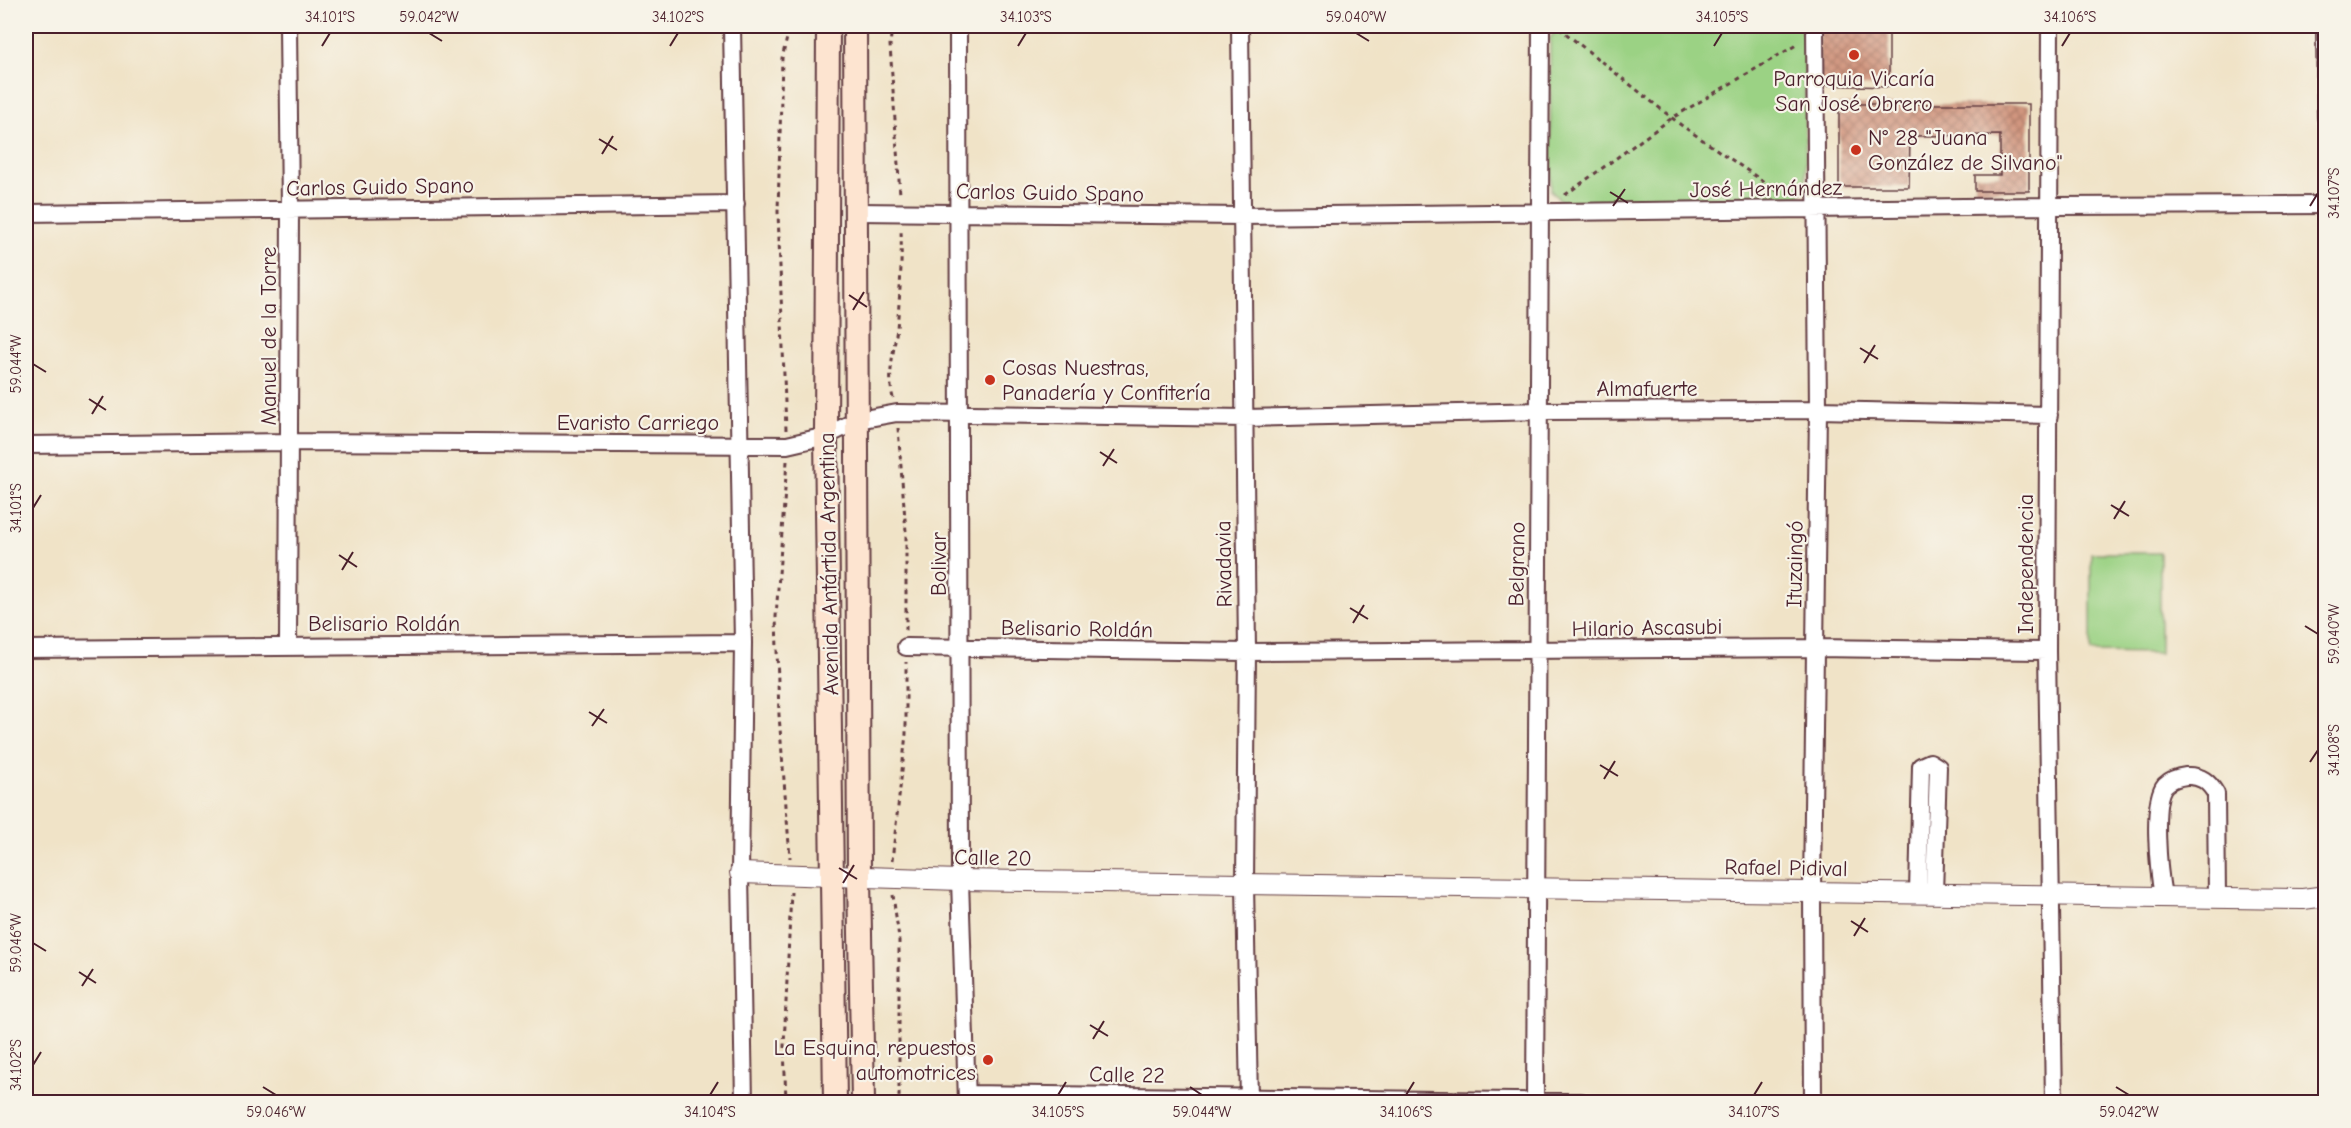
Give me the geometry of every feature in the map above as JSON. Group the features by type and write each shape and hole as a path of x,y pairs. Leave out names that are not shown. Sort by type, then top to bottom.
{"main road":[{"name":"Avenida Antártida Argentina","path":"828,26 826,436 835,1102"},
{"name":"Avenida Antártida Argentina","path":"855,26 859,877 863,1102"}],"street":[{"name":"Manuel de la Torre","path":"288,26 290,209 288,646"},
{"path":"732,26 743,643 740,873 744,1102"},
{"name":"Bolivar","path":"958,26 960,880 967,1098"},
{"name":"Rivadavia","path":"1240,26 1247,652 1245,884 1249,1101"},
{"name":"Belgrano","path":"1535,1102 1541,26"},
{"name":"Independencia","path":"2050,26 2047,651 2054,1102"},
{"path":"2325,26 2325,117"},
{"name":"Ituzaingó","path":"1813,1102 1812,891 1818,410 1812,210 1815,30"},
{"name":"Carlos Guido Spano","path":"26,213 736,204"},
{"name":"José Hernández","path":"1243,216 2325,205"},
{"name":"Carlos Guido Spano","path":"856,212 1243,216"},
{"name":"Almafuerte","path":"1245,418 1540,411 1818,410 2049,414"},
{"name":"Evaristo Carriego","path":"26,446 290,442 787,445 826,436 858,420 897,413 1245,418"},
{"name":"Belisario Roldán","path":"26,649 743,643"},
{"name":"Belisario Roldán","path":"906,647 1247,652"},
{"name":"Hilario Ascasubi","path":"1247,652 1815,648 2047,651"},
{"path":"1930,762 1938,767 1926,892 1921,766 1930,762"},
{"path":"2163,896 2159,869 2157,801 2165,786 2176,778 2196,775 2210,784 2216,794 2217,897"},
{"name":"Calle 20","path":"740,873 960,880 1245,884"},
{"name":"Rafael Pidival","path":"1245,884 2303,898 2325,896"},
{"name":"Calle 22","path":"967,1098 1581,1102"}],"path":[{"path":"786,1102 784,1046 786,956 792,874 779,715 776,617 787,476 778,212 782,58 788,34 787,26"},
{"path":"892,26 890,45 898,139 902,262 897,329 891,368 891,391 897,413 906,523 905,743 890,878 899,938 899,1102"},
{"path":"1556,26 1672,118 1812,210"},
{"path":"1541,212 1672,118 1815,30"}],"green space":[{"path":"1560,26 1795,26 1804,34 1806,188 1795,201 1562,202 1551,191 1550,38"},
{"path":"2091,553 2160,553 2160,653 2091,652"}],"building":[{"name":"Parroquia Vicaría San José Obrero","path":"1819,26 1889,26 1889,87 1819,85"},
{"path":"1839,104 2029,104 2029,191 1975,191 1975,175 2000,175 2000,135 1910,136 1909,187 1839,187"}],"place":[{"name":"Parroquia Vicaría San José Obrero","path":"1854,55"},
{"name":"N° 28 \"Juana González de Silvano\"","path":"1856,150"},
{"name":"Cosas Nuestras, Panadería y Confitería","path":"990,380"},
{"name":"La Esquina, repuestos automotrices","path":"988,1060"}]}
